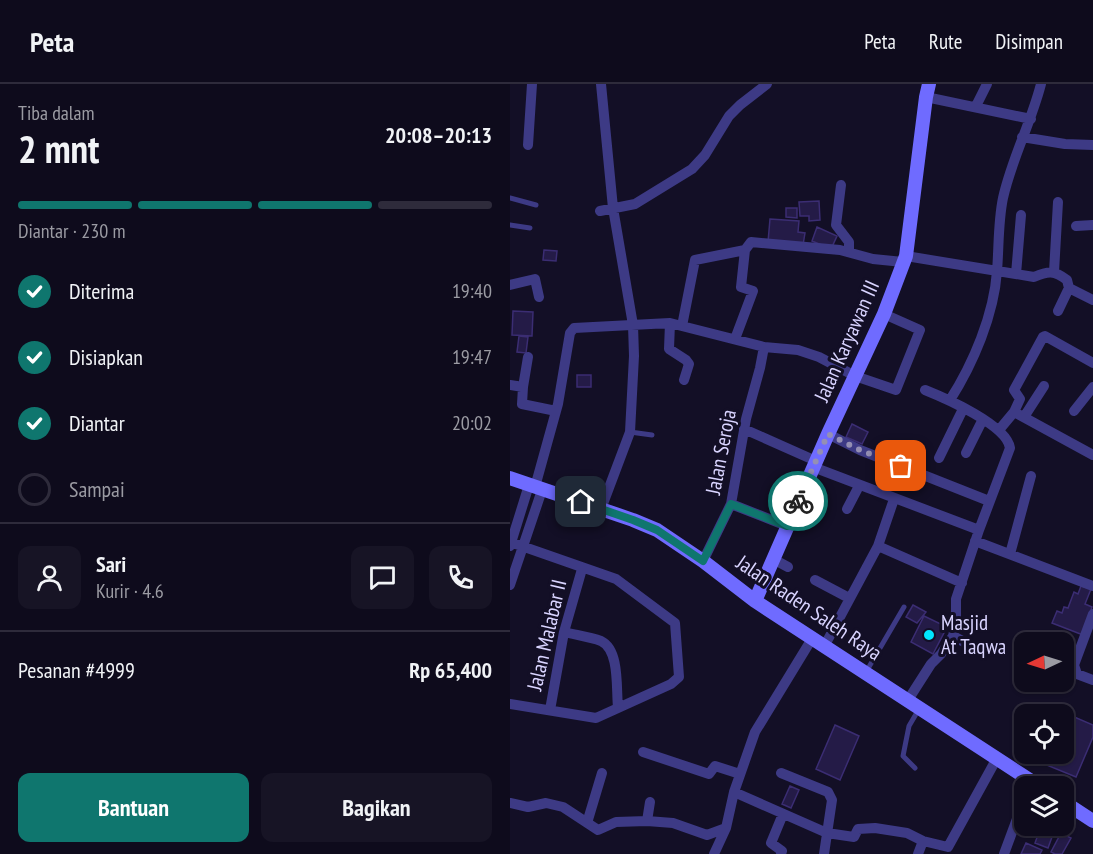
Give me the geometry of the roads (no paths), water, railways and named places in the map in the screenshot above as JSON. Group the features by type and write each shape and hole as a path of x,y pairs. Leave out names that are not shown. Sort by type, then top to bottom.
{"main road":[{"name":"Jalan Karyawan III","path":"754,601 884,314 904,259 928,90"},
{"name":"Jalan Raden Saleh Raya","path":"510,478 657,530 703,561 754,601 819,641 1022,776"},
{"path":"1074,809 1093,821"}],"street":[{"path":"528,145 532,84"},
{"path":"601,84 633,325 630,432 601,509"},
{"path":"600,211 635,204 692,169 705,155 729,116 767,84"},
{"path":"976,106 987,84"},
{"path":"950,400 962,382 989,313 998,272 997,252 1003,200 1009,173 1041,84"},
{"path":"928,90 976,106 1030,119"},
{"path":"1022,137 1065,144 1093,145"},
{"path":"841,185 836,225 849,242 849,251"},
{"path":"1054,272 1058,202"},
{"path":"1016,274 1021,215"},
{"path":"1076,226 1093,225"},
{"path":"735,339 753,291 741,287 745,250 751,242 849,251 873,259 904,259 1034,277 1054,272 1067,280 1069,288 1058,311"},
{"path":"682,326 695,261 745,250"},
{"path":"510,285 536,279 540,297"},
{"path":"1069,288 1093,300"},
{"path":"510,585 523,547 535,488 556,411 572,329 599,325 670,323 764,347 798,350 819,357 855,376 896,390 920,330 884,314"},
{"path":"670,323 669,349 686,360 688,364 684,380"},
{"path":"1019,415 1020,399 1014,390 1043,336 1093,363"},
{"name":"Jalan Seroja","path":"703,561 731,504 744,429 764,347"},
{"path":"528,357 522,404 556,411"},
{"path":"510,385 523,387"},
{"path":"999,430 1019,415 1044,387"},
{"path":"1074,411 1093,387"},
{"path":"914,704 931,664 953,636 956,624 956,599 989,501 1010,448 1010,444 999,430 950,400 925,390"},
{"path":"939,458 963,409"},
{"path":"1019,415 1093,455"},
{"path":"966,453 982,419"},
{"path":"744,429 859,486 977,535 1010,554 1093,586"},
{"path":"828,434 860,450 989,501"},
{"path":"1010,554 1031,476"},
{"path":"847,509 859,486"},
{"path":"510,704 596,718 671,684 679,677 675,623 616,579 510,543 535,488"},
{"path":"714,854 726,828 734,792 755,732 849,598 878,546 894,499"},
{"path":"731,504 787,526"},
{"path":"878,546 962,583"},
{"path":"773,560 788,567"},
{"name":"Jalan Malabar II","path":"550,710 564,632 582,569"},
{"path":"815,580 849,598"},
{"path":"1093,614 1074,665 1077,674 1093,680"},
{"path":"564,632 602,642 609,647 614,655 618,707"},
{"path":"953,636 979,650"},
{"path":"643,752 709,774 715,766 740,774"},
{"path":"734,792 827,833 854,837 858,830 875,828 907,833 923,841 948,848 997,758"},
{"path":"587,823 602,772"},
{"path":"781,773 828,792 832,800 824,854"},
{"path":"647,822 650,802"},
{"path":"510,803 528,807 546,803 563,807 597,830 616,822 673,823 707,835 726,828"},
{"path":"781,854 782,850 771,843 783,814"},
{"path":"1004,854 1014,827"},
{"path":"918,854 923,841"}],"lane":[{"path":"510,198 536,205"},
{"path":"510,225 530,228"},
{"path":"630,432 652,435"},
{"path":"866,672 904,607"},
{"path":"914,704 903,756 915,768"}],"place":[{"name":"Masjid At Taqwa","path":"929,635"}]}
